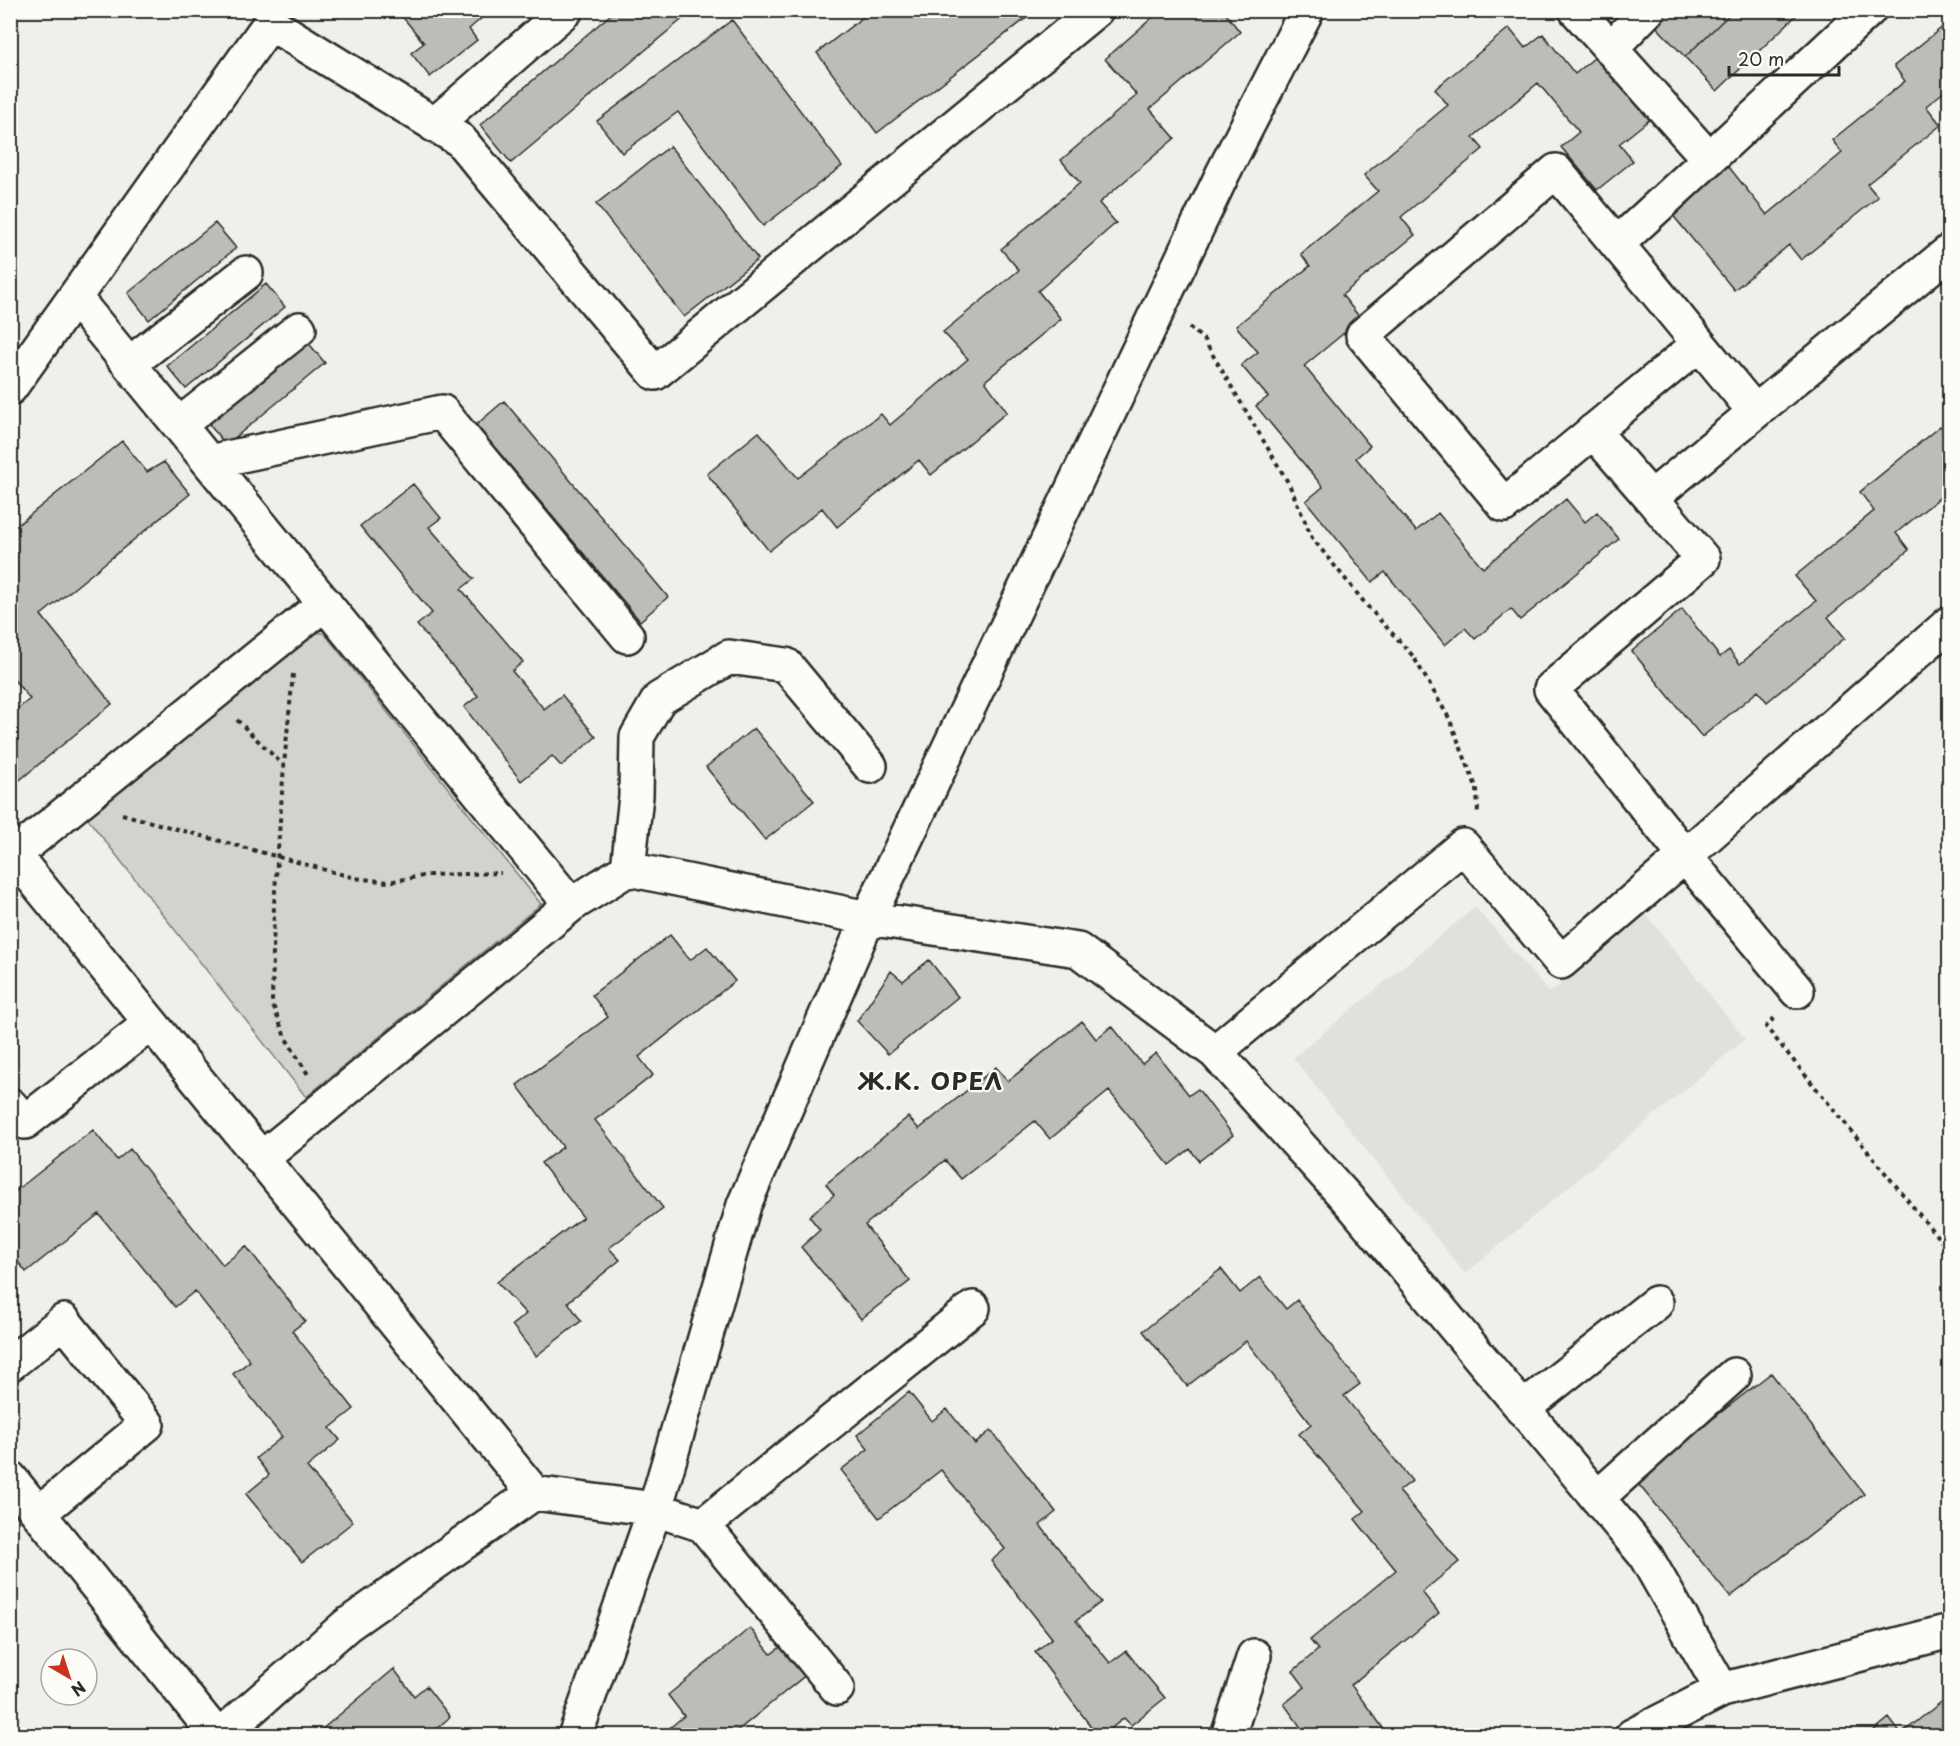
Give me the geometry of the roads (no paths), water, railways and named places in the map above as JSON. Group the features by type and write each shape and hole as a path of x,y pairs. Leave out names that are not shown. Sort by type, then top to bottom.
{"street":[{"path":"434,125 566,10"},
{"path":"10,388 270,23 460,140 655,373 1096,10"},
{"path":"575,1736 655,1509 744,1205 868,918 1223,172 1307,10"},
{"path":"1576,10 1709,159"},
{"path":"1610,49 1648,10"},
{"path":"1617,244 1869,10"},
{"path":"1699,344 1504,505 1364,335 1556,171 1617,244 1755,412"},
{"path":"1651,498 1950,251"},
{"path":"129,364 246,273"},
{"path":"75,298 571,905"},
{"path":"179,426 299,329"},
{"path":"209,462 442,412 627,636"},
{"path":"1593,431 1703,559 1551,689 1797,991"},
{"path":"325,603 12,857 151,1023 534,1493"},
{"path":"1215,1052 1463,846 1561,962 1950,623"},
{"path":"628,869 636,796 637,738 658,699 729,657 786,665 870,766"},
{"path":"261,1159 571,905 628,869 868,918 1078,950 1215,1052 1352,1204 1645,1555 1722,1690"},
{"path":"10,1105 25,1122 151,1023"},
{"path":"1522,1409 1656,1303"},
{"path":"703,1525 973,1308"},
{"path":"10,1364 64,1322 147,1424 39,1513"},
{"path":"1597,1498 1734,1375"},
{"path":"10,1478 218,1736 347,1625 534,1493 655,1509 703,1525 837,1688"},
{"path":"1632,1736 1722,1690 1950,1631"},
{"path":"1228,1736 1254,1656"}],"district":[{"name":"Ж.К. ОРЕЛ","path":"931,1082"}]}
